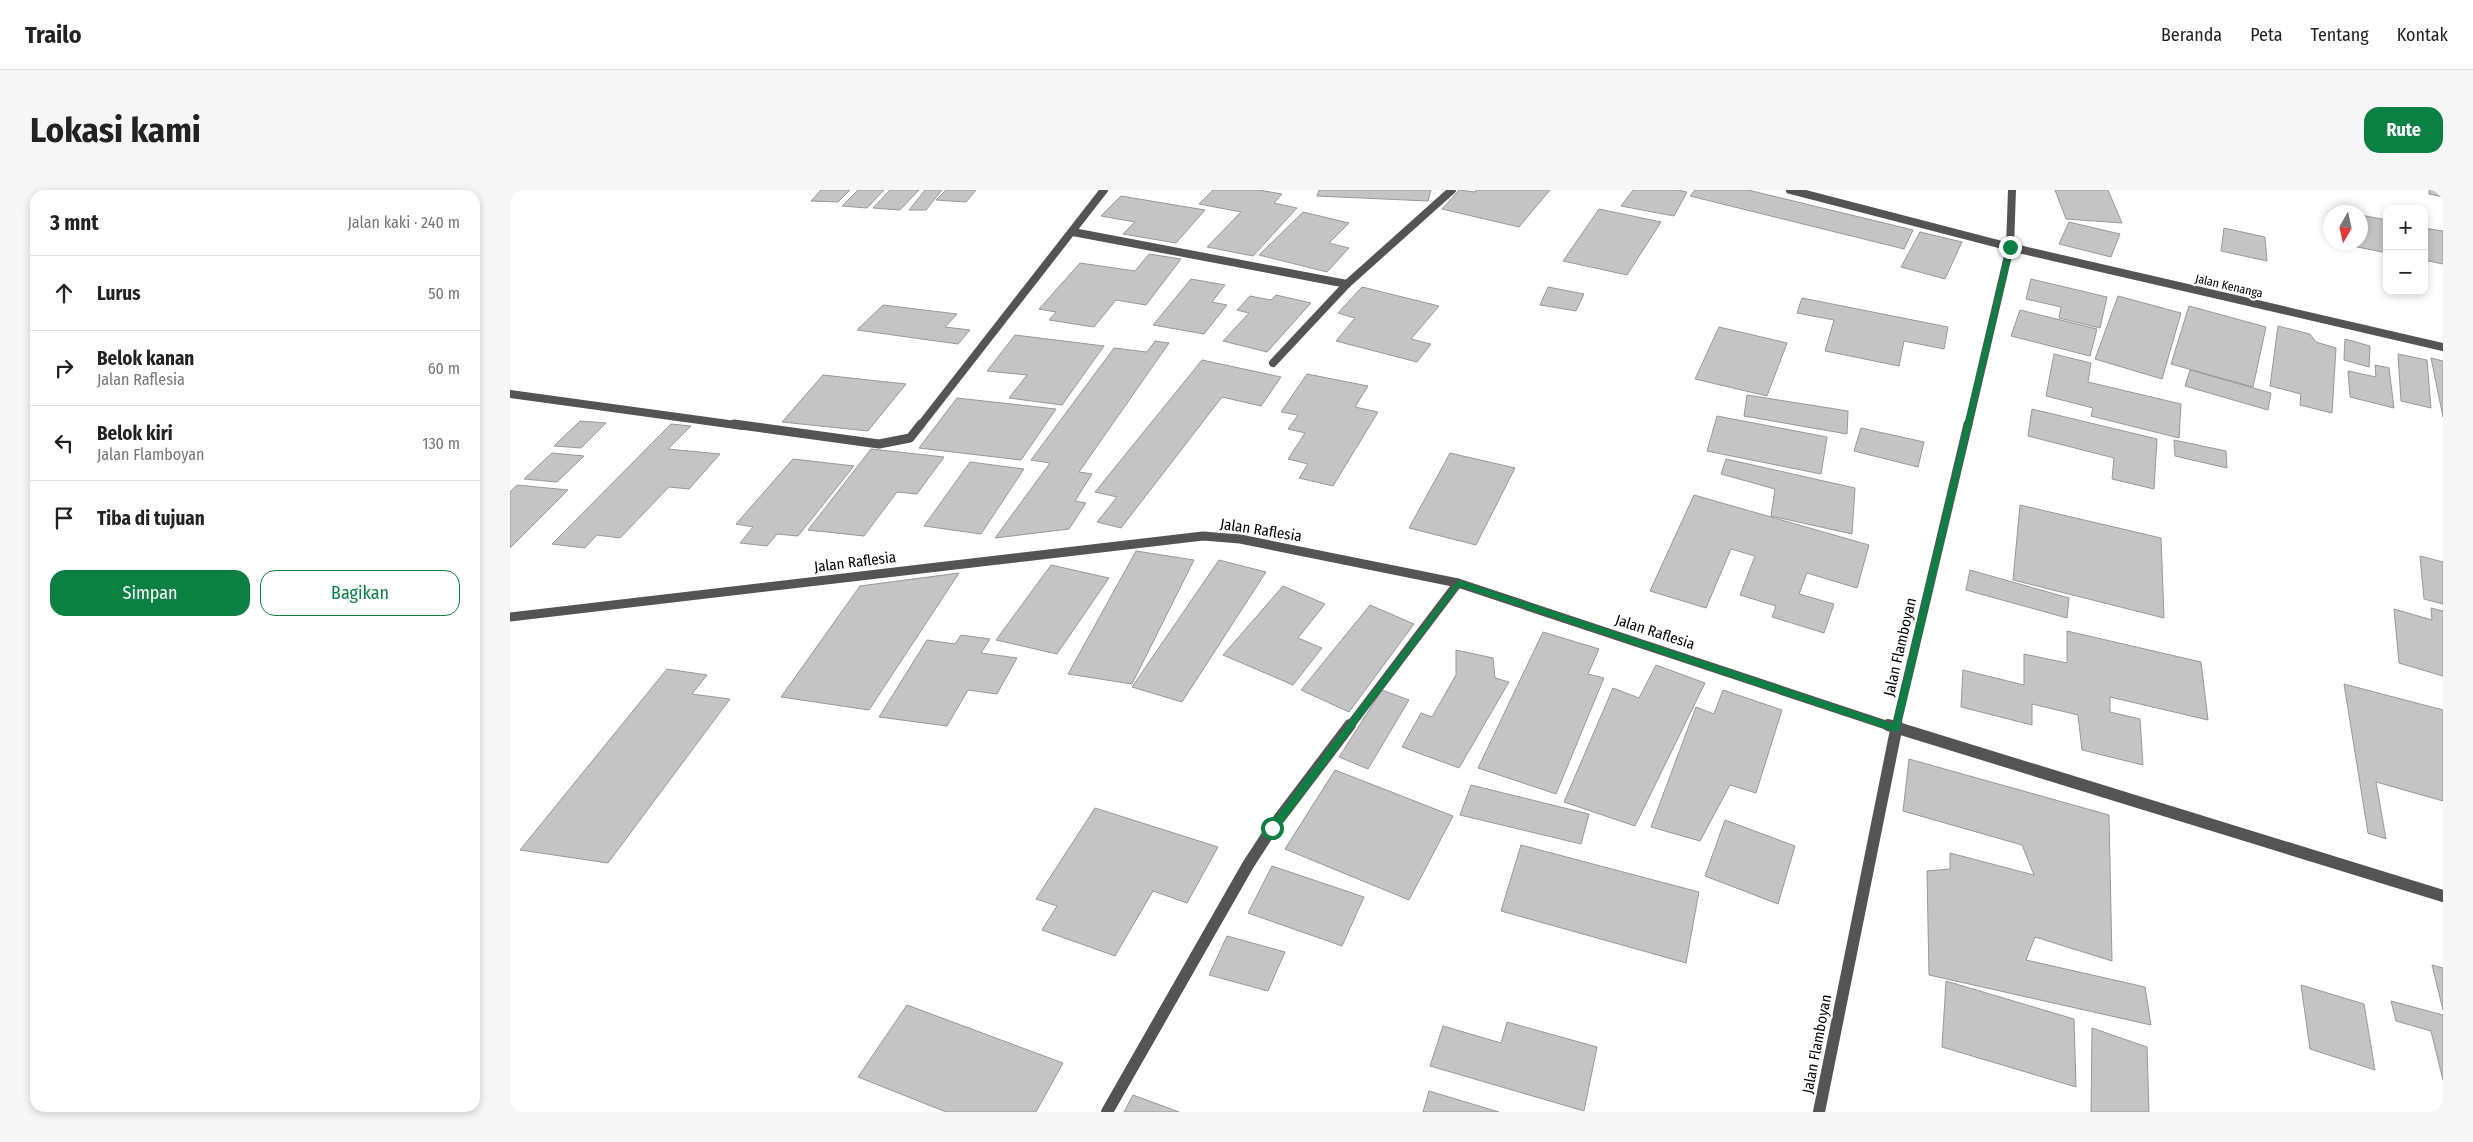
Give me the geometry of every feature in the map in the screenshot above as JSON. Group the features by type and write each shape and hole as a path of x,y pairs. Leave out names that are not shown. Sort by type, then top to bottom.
{"street":[{"path":"510,394 879,444 898,442 910,438 1104,190"},
{"path":"1273,363 1347,284 1452,190"},
{"name":"Jalan Kenanga","path":"1790,190 2010,247 2443,347"},
{"name":"Jalan Flamboyan","path":"1819,1112 1896,728 2010,247 2012,190"},
{"path":"1073,232 1347,284"},
{"name":"Jalan Raflesia","path":"510,617 1203,536 1240,539 1458,583 1896,728 2443,896"},
{"path":"1107,1112 1248,865 1272,828 1458,583"}],"building":[{"path":"821,190 850,190 838,202 811,201"},
{"path":"858,190 884,190 867,208 842,206"},
{"path":"890,190 919,190 900,210 873,208"},
{"path":"925,190 942,190 926,210 909,210"},
{"path":"946,190 976,190 966,202 936,200"},
{"path":"1213,190 1259,190 1282,194 1274,203 1297,208 1253,256 1207,247 1241,212 1199,204"},
{"path":"1319,190 1431,190 1428,201 1317,196"},
{"path":"1459,190 1475,192 1476,190 1550,190 1519,227 1442,209"},
{"path":"1633,190 1678,190 1687,192 1674,216 1621,206"},
{"path":"1695,190 1748,190 1913,230 1904,249 1690,196"},
{"path":"2055,190 2108,190 2122,223 2066,219"},
{"path":"2429,190 2443,190 2443,197 2429,194"},
{"path":"1121,196 1205,210 1176,243 1123,234 1135,222 1101,216"},
{"path":"1599,209 1661,222 1627,275 1563,261"},
{"path":"1303,212 1349,223 1329,243 1349,248 1327,272 1259,255"},
{"path":"2368,216 2383,219 2383,252 2368,249"},
{"path":"2069,222 2120,234 2111,257 2059,244"},
{"path":"2224,228 2265,237 2267,261 2221,251"},
{"path":"2428,229 2443,231 2443,264 2428,261"},
{"path":"1920,232 1962,242 1945,279 1901,267"},
{"path":"1149,254 1181,259 1146,305 1116,300 1094,327 1049,320 1056,312 1039,309 1080,263 1135,271"},
{"path":"1191,279 1225,285 1212,302 1227,305 1204,334 1153,325"},
{"path":"2031,279 2107,297 2100,328 2059,318 2061,307 2026,299"},
{"path":"1362,287 1439,306 1411,339 1431,344 1417,362 1336,341 1355,318 1338,313"},
{"path":"1548,287 1584,294 1576,311 1540,305"},
{"path":"1276,295 1311,303 1267,352 1223,341 1249,313 1237,310 1250,296 1271,300"},
{"path":"2118,296 2181,313 2162,379 2095,359"},
{"path":"1802,298 1948,327 1944,349 1904,341 1899,366 1825,351 1834,320 1797,313"},
{"path":"883,305 957,314 945,327 970,330 958,344 857,330"},
{"path":"2189,306 2266,327 2253,387 2171,364"},
{"path":"2020,310 2097,329 2090,356 2011,336"},
{"path":"2278,326 2310,334 2316,342 2336,348 2332,413 2300,405 2301,394 2270,386"},
{"path":"1719,327 1787,343 1767,396 1695,379"},
{"path":"1015,335 1104,346 1062,405 1009,398 1027,375 987,371"},
{"path":"2345,339 2370,346 2369,367 2344,360"},
{"path":"1155,341 1169,343 1079,472 1092,474 1075,501 1086,503 1069,529 995,538 1050,463 1031,460 1114,348 1147,352"},
{"path":"2054,354 2091,363 2088,382 2181,404 2179,438 2091,416 2093,408 2046,396"},
{"path":"2398,354 2427,360 2431,408 2401,401"},
{"path":"2431,358 2443,361 2443,417"},
{"path":"1202,360 1281,377 1261,406 1222,397 1121,528 1097,522 1117,497 1095,492"},
{"path":"2375,365 2389,368 2394,408 2350,397 2348,371 2376,377"},
{"path":"2190,370 2271,393 2268,410 2185,386"},
{"path":"1307,374 1368,386 1355,407 1378,412 1333,486 1299,478 1308,464 1288,459 1305,433 1288,429 1298,415 1281,412"},
{"path":"823,375 906,384 868,431 782,422"},
{"path":"1747,395 1848,411 1847,434 1744,416"},
{"path":"957,398 1056,409 1021,460 919,448"},
{"path":"2032,409 2157,439 2154,489 2112,479 2114,458 2028,436"},
{"path":"1717,416 1827,437 1821,474 1707,451"},
{"path":"580,421 606,423 581,448 554,446"},
{"path":"671,424 691,426 668,449 720,454 689,489 669,487 620,538 597,535 585,548 552,544"},
{"path":"1861,428 1924,442 1918,467 1854,451"},
{"path":"2174,440 2226,451 2227,468 2175,456"},
{"path":"871,449 944,457 917,494 897,492 864,536 808,530"},
{"path":"552,453 584,456 557,482 524,479"},
{"path":"1450,453 1515,468 1476,545 1409,528"},
{"path":"793,459 854,466 798,536 777,534 767,546 740,543 753,527 736,524"},
{"path":"1726,459 1855,488 1852,534 1771,516 1775,489 1721,474"},
{"path":"970,462 1024,469 981,534 924,526"},
{"path":"517,485 568,490 510,548 510,492"},
{"path":"1694,495 1869,545 1857,588 1807,573 1799,594 1834,604 1824,633 1772,617 1776,606 1740,595 1755,556 1731,549 1706,608 1650,591"},
{"path":"2020,505 2161,538 2164,618 2013,580"},
{"path":"1136,551 1194,560 1132,684 1068,674"},
{"path":"2420,556 2443,562 2443,604 2424,599"},
{"path":"1219,560 1266,572 1182,702 1132,687"},
{"path":"1051,565 1109,578 1057,654 996,640"},
{"path":"1970,570 2069,598 2067,618 1966,590"},
{"path":"959,573 869,710 781,697 860,586"},
{"path":"1283,586 1325,604 1298,638 1322,648 1293,685 1223,655"},
{"path":"1370,605 1414,624 1349,712 1301,690"},
{"path":"2431,608 2443,611 2443,676 2399,663 2394,609 2432,620"},
{"path":"2067,631 2201,662 2208,720 2110,697 2110,712 2140,719 2143,765 2082,750 2078,715 2032,704 2032,725 1961,707 1963,670 2024,685 2024,654 2067,663"},
{"path":"1543,632 1599,649 1588,674 1604,678 1556,794 1478,768"},
{"path":"961,635 990,639 981,653 1017,658 997,694 968,690 947,726 879,717 927,640 955,644"},
{"path":"1456,650 1493,658 1495,678 1509,682 1459,768 1402,747 1421,713 1432,717 1456,675"},
{"path":"1656,665 1705,683 1635,826 1564,802 1613,688 1639,698"},
{"path":"667,669 707,675 692,694 730,699 608,863 520,850"},
{"path":"2344,684 2443,710 2443,801 2376,782 2386,839 2368,833"},
{"path":"1382,690 1409,700 1368,769 1339,757"},
{"path":"1723,690 1782,710 1756,793 1730,785 1700,841 1651,827 1696,707 1714,714"},
{"path":"1909,759 2109,815 2112,961 2035,937 2026,960 2145,987 2151,1025 1929,975 1927,871 1950,869 1950,853 2034,875 2022,845 1903,811"},
{"path":"1335,770 1453,816 1409,900 1285,849"},
{"path":"1471,785 1589,814 1581,844 1460,815"},
{"path":"1095,808 1218,847 1187,903 1153,891 1115,956 1042,930 1057,906 1036,899"},
{"path":"1725,820 1795,846 1778,904 1705,876"},
{"path":"1521,845 1699,892 1686,963 1501,911"},
{"path":"1272,866 1364,897 1342,946 1248,913"},
{"path":"1227,936 1285,952 1268,991 1209,975"},
{"path":"2432,965 2443,968 2443,1010"},
{"path":"1946,981 2074,1019 2076,1087 1942,1047"},
{"path":"2301,985 2364,1004 2375,1070 2310,1049"},
{"path":"2391,1001 2443,1015 2443,1080 2431,1031 2396,1021"},
{"path":"907,1005 1063,1063 1036,1112 946,1112 858,1077"},
{"path":"1507,1022 1597,1047 1584,1111 1430,1066 1443,1026 1501,1043"},
{"path":"2092,1028 2147,1047 2149,1112 2091,1112"},
{"path":"1429,1091 1499,1112 1423,1112"},
{"path":"1133,1095 1179,1112 1124,1112"}],"route":[{"path":"1272,828 1458,583 1896,728 2010,247"}]}
